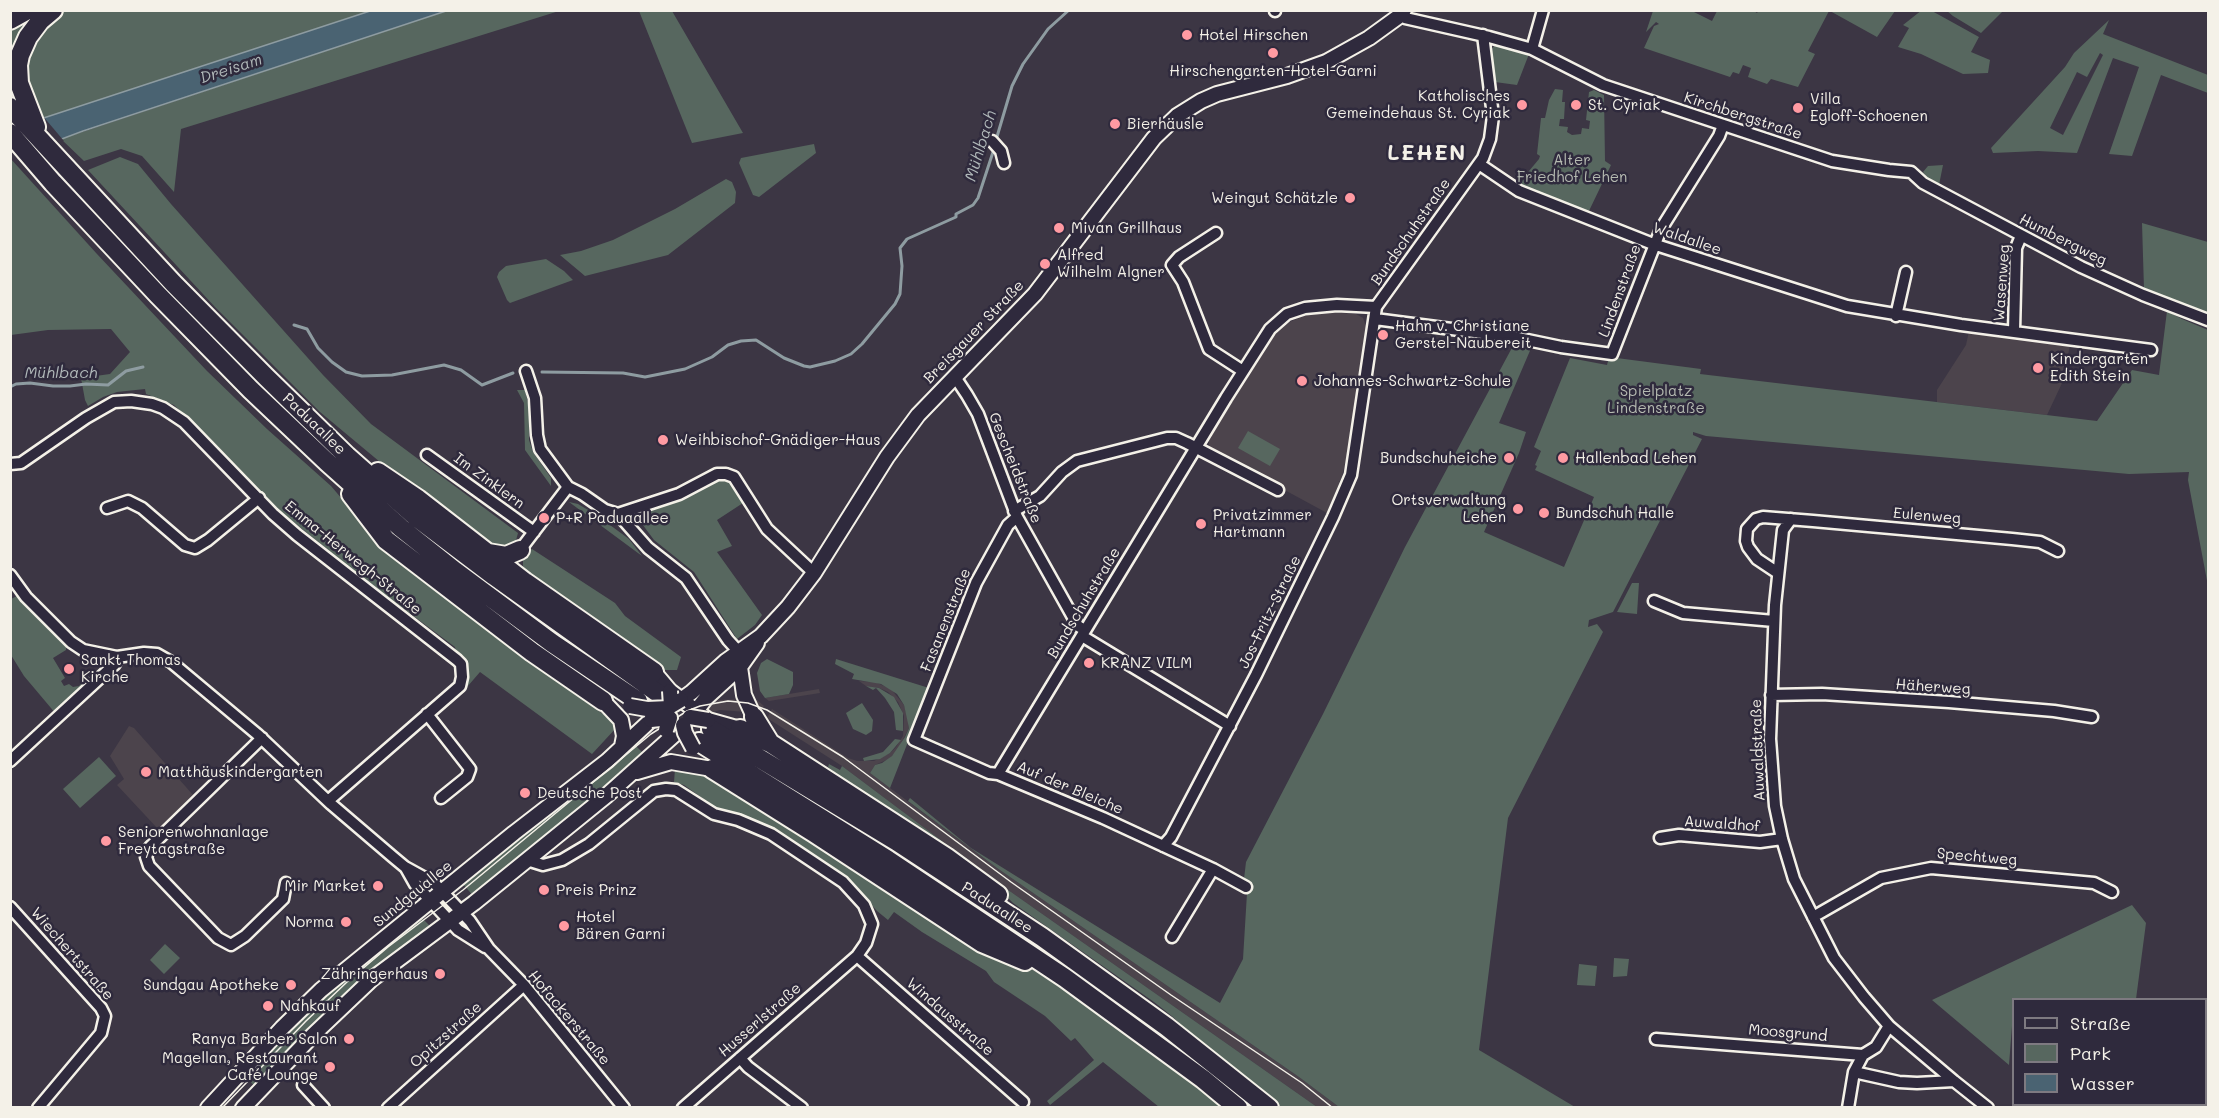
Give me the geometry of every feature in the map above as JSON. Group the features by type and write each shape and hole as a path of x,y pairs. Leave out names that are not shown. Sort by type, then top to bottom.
{"highway":[{"path":"10,20 28,10"},
{"path":"40,137 19,83 18,65 20,54 28,37 40,21 53,10"},
{"name":"Paduaallee","path":"10,107 173,283 347,456 416,517 459,550 578,638 681,705"},
{"name":"Paduaallee","path":"10,133 53,183 251,390 327,462 401,528 455,571 634,704"},
{"path":"347,456 388,477 681,705"},
{"path":"327,462 386,540 523,645 603,701"},
{"path":"486,552 506,556 520,550 519,569 525,582"},
{"path":"719,730 770,743 946,857 996,894 1042,938"},
{"name":"Paduaallee","path":"719,730 896,841 1042,938 1167,1027 1269,1107"},
{"name":"Paduaallee","path":"719,730 888,860 1065,978 1203,1078 1238,1107"},
{"path":"712,770 814,833 981,943 1065,978"}],"street":[{"path":"1532,49 1543,10"},
{"name":"Kirchbergstraße","path":"1403,12 1405,18 1483,35 1532,49 1603,85 1832,161 1911,172"},
{"name":"Breisgauer Straße","path":"632,773 648,759 681,705 742,658 788,607 814,573 887,457 922,411 1035,294 1154,138 1177,116 1201,101 1217,94 1293,74 1326,62 1369,38 1403,12"},
{"name":"Bundschuhstraße","path":"998,774 1270,329 1287,314 1305,308 1337,305 1376,307 1479,164 1490,139 1493,116 1483,35"},
{"name":"Lindenstraße","path":"1375,319 1513,337 1611,354 1653,244 1719,136 1723,125"},
{"path":"992,141 1001,151 1004,163"},
{"name":"Waldallee","path":"1479,164 1519,190 1653,244 1847,306 1896,316 2151,350"},
{"name":"Humbergweg","path":"1911,172 1923,183 2081,267 2143,295 2208,320"},
{"path":"1216,233 1179,257 1172,265 1183,282 1209,349 1243,371"},
{"name":"Wasenweg","path":"2014,332 2016,249 2021,236"},
{"path":"1896,316 1906,272"},
{"name":"Jos-Fritz-Straße","path":"1164,846 1230,726 1332,519 1351,475 1376,307"},
{"path":"243,1107 349,1000 393,962 446,917 528,860 632,773 671,762 712,770 719,730 744,695 742,658 720,630 686,578 648,548 618,514 605,510 568,487 540,449 534,398 526,371"},
{"name":"Gescheidstraße","path":"954,377 968,395 978,414 1015,514 1083,633 1230,726"},
{"name":"Emma-Herwegh-Straße","path":"10,464 21,463 86,418 114,402 131,401 163,408 184,422 297,535 461,664 460,686 427,714"},
{"name":"Fasanenstraße","path":"914,740 976,583 1015,514 1040,496 1062,472 1077,461 1167,438 1176,438 1196,448"},
{"path":"1196,448 1278,490"},
{"name":"Im Zinklern","path":"427,455 534,532"},
{"path":"618,514 679,494 717,474 726,474 735,477 767,529 814,573"},
{"path":"520,550 568,487"},
{"path":"107,508 128,501 142,508 185,545 195,548 259,498"},
{"path":"1778,573 1752,553 1746,541 1747,529 1752,522 1763,518 1791,519"},
{"name":"Eulenweg","path":"1791,519 2040,542 2058,551"},
{"name":"Auwaldstraße","path":"1791,519 1783,530 1774,621 1771,770 1775,806 1794,879 1834,958 1889,1026 1954,1082 1988,1107"},
{"path":"12,582 71,642 83,650 117,657 144,653 157,654 171,662 262,738 328,801 405,867"},
{"path":"1654,602 1683,614 1774,621"},
{"path":"10,761 115,664 117,657"},
{"name":"Häherweg","path":"1771,695 1822,694 1949,702 2054,711 2092,717"},
{"path":"603,701 634,704 647,709 681,705 719,730"},
{"path":"603,701 621,720 624,736 622,746"},
{"path":"681,705 685,733 719,730"},
{"name":"Sundgauallee","path":"208,1107 321,990 607,761 651,720 681,705"},
{"path":"328,801 427,714 471,768 467,777 441,798"},
{"path":"262,738 150,847 146,857 149,866 218,938 231,945 245,936 283,898 286,883"},
{"name":"Auf der Bleiche","path":"914,740 1164,846 1246,887"},
{"path":"528,860 543,865 562,860 589,844 654,791 676,790 714,814 738,820 771,834 843,882 864,905 871,920 866,944 857,956"},
{"name":"Auwaldhof","path":"1660,838 1679,835 1760,842 1782,839"},
{"name":"Hofackerstraße","path":"405,867 434,883 443,891 470,921 489,949 524,985 624,1107"},
{"name":"Hofackerstraße","path":"405,867 415,884 458,930 489,949"},
{"name":"Spechtweg","path":"1812,917 1881,878 1931,868 2094,883 2112,892"},
{"path":"1172,937 1213,869"},
{"name":"Wiechertstraße","path":"10,907 101,1008 105,1016 100,1034 38,1107"},
{"name":"Husserlstraße","path":"683,1107 857,956"},
{"name":"Windausstraße","path":"857,956 1023,1102"},
{"name":"Opitzstraße","path":"388,1107 524,985"},
{"path":"1848,1107 1854,1072 1863,1055 1876,1047 1889,1026"},
{"name":"Moosgrund","path":"1656,1039 1863,1055"},
{"path":"741,1058 748,1067 802,1107"},
{"path":"1854,1072 1899,1082 1954,1082"},
{"path":"303,1085 324,1107"}],"shaded area":[{"name":"Johannes-Schwartz-Schule","path":"1326,312 1356,314 1363,318 1366,326 1351,440 1342,476 1327,513 1209,449 1209,440 1273,336 1289,322 1307,315"},
{"path":"1969,331 2070,345 2063,381 2047,415 1937,402 1937,390 1966,345"},
{"path":"859,681 875,682 891,689 904,705 909,728 897,751 889,759 875,765 870,773 997,868 1339,1107 1317,1107 994,880 842,766 767,718 772,709 848,758 857,761 874,761 890,753 896,747 903,736 904,716 898,702 888,692 866,686"},
{"path":"819,689 820,693 769,701 765,698"},
{"path":"756,699 764,706 760,713 720,710 709,713 704,709 710,701 714,700"},
{"name":"Matthäuskindergarten","path":"129,726 134,728 193,795 158,829 117,785 124,779 110,756"}],"green space":[{"path":"1759,10 1829,11 1808,51 1815,54 1798,87 1771,79 1767,84 1748,77 1751,68 1743,65 1739,74 1733,72 1730,77 1644,48 1654,26 1659,24 1656,22 1646,32 1653,11 1692,11 1712,21 1717,11 1754,11 1757,13"},
{"path":"1895,10 1877,37 1830,11"},
{"path":"1922,10 1932,11 1979,37 1971,52 1990,60 1988,73 1963,74 1921,54 1898,47 1909,28 1903,25"},
{"path":"36,11 47,11 15,85 11,86 11,26"},
{"path":"61,11 370,11 11,129 10,104 31,98 25,81 27,60 38,33"},
{"path":"446,11 559,11 181,129 174,192 142,156 121,149 84,161 61,139"},
{"path":"639,11 672,11 743,133 692,143"},
{"path":"1947,11 2003,11 1981,33"},
{"path":"2109,20 2103,34 2208,75 2208,93 2161,75 2132,156 2109,154 2139,67 2113,58 2077,153 2038,151 1993,153 1991,148 2065,67 2074,53","holes":["2100,53 2103,55 2063,135 2050,128 2077,72 2087,77"]},
{"path":"1495,45 1529,54 1517,85 1495,82 1490,51"},
{"name":"Alter Friedhof Lehen","path":"1555,89 1563,90 1562,102 1565,102 1564,119 1560,119 1559,126 1568,127 1567,132 1572,135 1581,134 1582,128 1589,129 1590,121 1586,120 1589,92 1594,90 1604,95 1605,161 1611,165 1588,213 1521,185 1524,177 1539,159 1540,156 1537,154 1541,118 1545,118 1549,100"},
{"path":"814,144 816,153 759,197 753,195 739,163 741,158"},
{"path":"120,157 138,164 323,375 371,424 518,533 515,544 507,549 495,549 392,472 320,412 215,307 88,170"},
{"path":"10,158 207,371 331,486 382,546 487,629 614,722 616,728 592,754 480,672 461,694 448,704 446,702 466,662 456,653 455,647 361,577 291,520 286,520 243,479 242,473 174,405 146,394 145,389 117,392 88,406 81,378 110,374 130,352 111,329 48,330 11,335"},
{"path":"1943,165 1939,185 1927,178 1923,172 1928,166"},
{"path":"65,179 152,275 263,388 379,497 460,562 457,566 260,392 60,181"},
{"path":"726,179 732,182 736,192 735,203 668,255 585,276 560,255 581,251 613,240 675,209"},
{"path":"2142,223 2208,242 2208,314 2144,289"},
{"path":"546,259 573,280 510,303 497,277 499,272 506,266"},
{"name":"Spielplatz Lindenstraße","path":"2167,311 2208,330 2208,586 2188,480 2189,472 2129,474 1706,436 1693,432 1693,435 1702,439 1613,612 1589,620 1588,627 1597,624 1603,632 1508,818 1479,1050 1575,1107 1339,1107 997,868 908,801 910,798 971,848 1220,1003 1243,959 1247,893 1250,882 1244,879 1246,862 1323,714 1405,547 1514,344 1532,346 1499,423 1526,432 1484,532 1564,567 1594,497 1535,470 1541,451 1534,447 1570,358 1607,365 1609,357 1701,369 1700,374 2097,421 2132,370 2159,375"},
{"path":"517,390 525,390 529,407 529,440 533,452 551,478 551,486 525,450 524,403"},
{"path":"1248,431 1280,449 1270,466 1238,448"},
{"path":"718,478 727,479 736,486 743,503 717,520 732,546 717,552 762,615 755,625 737,639 694,572 654,540 634,513 673,503 699,492"},
{"path":"569,502 578,504 595,514 629,539 642,556"},
{"path":"532,549 615,603 625,616 681,657 677,670 664,670 526,573 523,557"},
{"path":"1632,583 1639,583 1637,614 1617,612"},
{"path":"17,596 66,643 66,650 53,658 65,678 61,681 64,686 69,684 73,687 79,686 83,682 81,677 87,674 90,679 56,714 24,676 11,655 11,599"},
{"path":"767,659 793,672 793,685 789,694 765,698 760,691 757,673 761,663"},
{"path":"836,659 929,688 890,788 870,773 875,765 892,756 905,737 909,728 904,705 897,694 881,684 852,679 854,674 835,664"},
{"path":"866,686 879,688 894,697 903,713 903,731 896,730 894,712 885,698 876,688 873,690"},
{"path":"862,703 873,720 872,731 866,735 853,729 846,713"},
{"path":"895,739 901,740 890,753 880,759 864,761 863,758 883,752"},
{"path":"634,744 644,754 621,777 475,898 463,884"},
{"path":"99,757 116,776 80,808 63,789"},
{"path":"829,764 840,770 842,766 994,880 1317,1107 1278,1107 1200,1044 1154,1002 1013,903 994,884 866,796 828,767"},
{"path":"675,769 694,770 709,777 1055,983 1223,1107 1159,1107 1103,1062 1050,1105 1047,1101 1094,1060 1075,1038 1071,1041 1045,1016 994,982 986,971 894,912 888,920 853,884 834,870 751,819 719,810 684,785 674,782"},
{"path":"913,865 1020,933 1130,1010 1255,1107 1249,1107 1187,1059 911,869"},
{"path":"2132,905 2146,923 2136,998 2012,998 2009,1065 1932,1000"},
{"path":"420,916 432,928 257,1088 246,1078 302,1020 299,1016"},
{"path":"165,944 180,958 164,974 150,960"},
{"path":"1614,958 1629,959 1627,976 1613,977"},
{"path":"1579,964 1597,966 1595,986 1577,985"}],"water":[{"name":"Dreisam","path":"370,11 446,11 83,131 11,158 10,129"}],"pier":[{"path":"42,115 64,141 13,160 10,157 10,126"}],"waterway":[{"name":"Mühlbach","path":"996,140 1012,86 1023,64 1048,29 1069,10"},
{"name":"Mühlbach","path":"542,372 623,373 645,377 685,369 712,357 728,345 756,340 784,358 810,367 835,361 851,354 895,304 900,294 902,266 900,248 907,239 956,217 956,214 973,205 978,198 994,149"},
{"name":"Mühlbach","path":"294,325 307,329 318,348 332,362 346,372 362,376 392,375 444,365 461,370 482,385 513,373"},
{"name":"Mühlbach","path":"10,387 30,383 53,386 108,385 126,371 143,367"}],"tram line":[{"path":"222,1108 347,982 388,947 463,890 651,734 687,711 728,701 748,703 767,710 843,757 1011,882 1171,995 1302,1083 1333,1108"}],"place":[{"name":"Hotel Hirschen","path":"1187,35"},
{"name":"Hirschengarten-Hotel-Garni","path":"1273,53"},
{"name":"Katholisches Gemeindehaus St. Cyriak","path":"1522,105"},
{"name":"St. Cyriak","path":"1576,105"},
{"name":"Villa Egloff-Schoenen","path":"1798,108"},
{"name":"Bierhäusle","path":"1115,124"},
{"name":"Weingut Schätzle","path":"1350,198"},
{"name":"Mivan Grillhaus","path":"1059,228"},
{"name":"Alfred Wilhelm Algner","path":"1045,264"},
{"name":"Hahn v. Christiane Gerstel-Naubereit","path":"1383,335"},
{"name":"Kindergarten Edith Stein","path":"2038,368"},
{"name":"Johannes-Schwartz-Schule","path":"1302,381"},
{"name":"Weihbischof-Gnädiger-Haus","path":"663,440"},
{"name":"Bundschuheiche","path":"1509,458"},
{"name":"Hallenbad Lehen","path":"1563,458"},
{"name":"Ortsverwaltung Lehen","path":"1518,509"},
{"name":"Bundschuh Halle","path":"1544,513"},
{"name":"P+R Paduaallee","path":"544,518"},
{"name":"Privatzimmer Hartmann","path":"1201,524"},
{"name":"KRANZ VILM","path":"1089,663"},
{"name":"Sankt Thomas Kirche","path":"69,669"},
{"name":"Matthäuskindergarten","path":"146,772"},
{"name":"Deutsche Post","path":"525,793"},
{"name":"Seniorenwohnanlage Freytagstraße","path":"106,841"},
{"name":"Mir Market","path":"378,886"},
{"name":"Preis Prinz","path":"544,890"},
{"name":"Norma","path":"346,922"},
{"name":"Hotel Bären Garni","path":"564,926"},
{"name":"Zähringerhaus","path":"440,974"},
{"name":"Sundgau Apotheke","path":"291,985"},
{"name":"Nahkauf","path":"268,1006"},
{"name":"Ranya Barber Salon","path":"349,1039"},
{"name":"Magellan, Restaurant Café Lounge","path":"330,1067"}],"district":[{"name":"LEHEN","path":"1427,154"}]}
